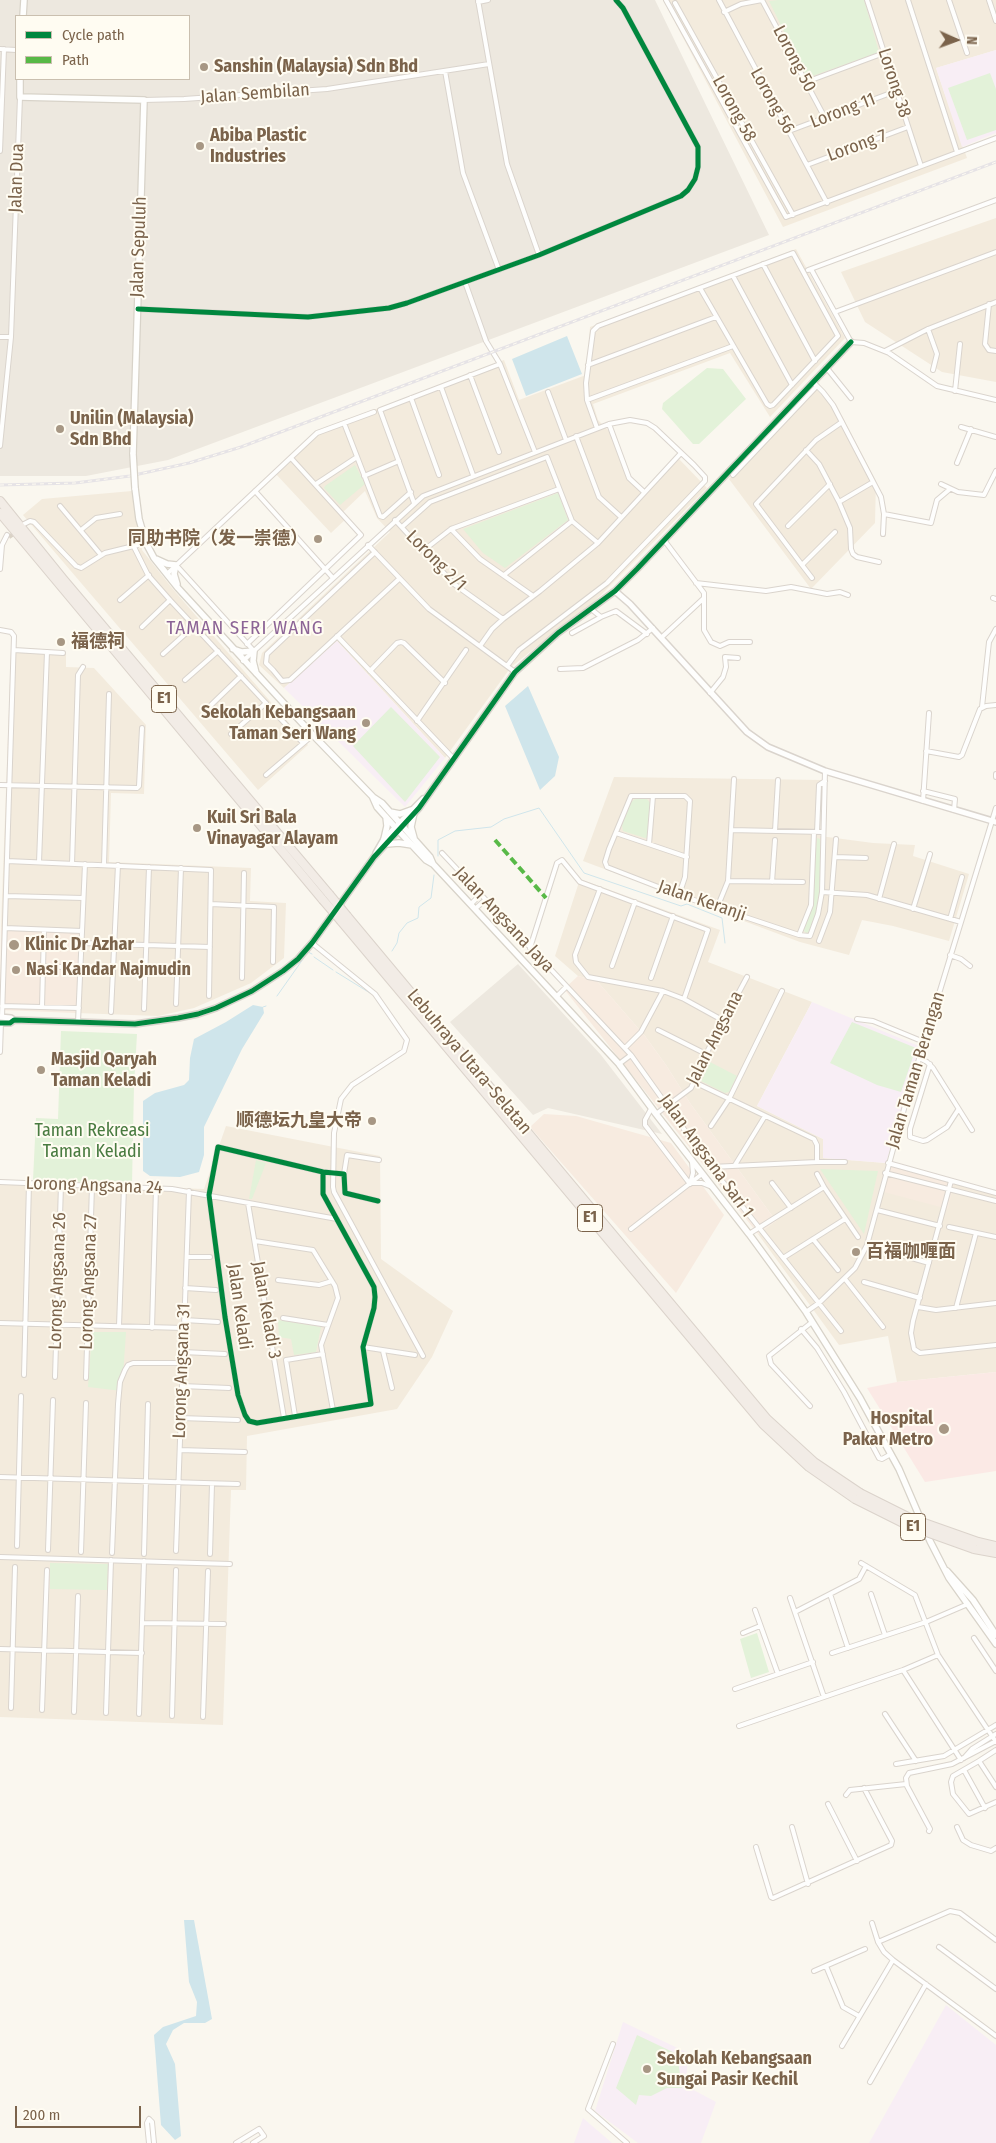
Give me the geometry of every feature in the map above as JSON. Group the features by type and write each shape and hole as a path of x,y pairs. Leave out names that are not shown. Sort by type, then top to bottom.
{"highway":[{"name":"Lebuhraya Utara–Selatan","path":"1,502 344,919 768,1419 814,1462 857,1496 996,1553"},
{"name":"Lebuhraya Utara–Selatan","path":"0,513 326,897"},
{"name":"Lebuhraya Utara–Selatan","path":"976,1545 996,1546"}],"main road":[{"path":"23,15 24,0"},
{"name":"Jalan Dua","path":"20,80 20,97"},
{"name":"Jalan Sembilan","path":"20,97 144,100"},
{"name":"Jalan Sepuluh","path":"144,100 132,454 139,519 146,542 154,558 231,648 373,797 414,843 426,860 434,864 619,1064 651,1109 749,1234 806,1312 860,1398 891,1454 930,1541 946,1570"},
{"path":"154,558 175,566 175,579 178,588"},
{"path":"231,648 242,652 254,651 256,674"},
{"path":"412,812 411,828 414,843 386,842 388,814 412,812"},
{"path":"946,1570 949,1578 996,1644"},
{"path":"946,1570 973,1600 996,1635"}],"street":[{"path":"488,0 478,1 506,164 539,255"},
{"path":"138,309 320,316 389,308 539,255 681,196 688,190 695,179 698,167 698,147 616,0"},
{"path":"666,0 785,216 793,215 996,138"},
{"name":"Lorong 56","path":"718,0 827,202"},
{"path":"724,12 741,4 762,0"},
{"name":"Lorong 50","path":"762,0 825,118"},
{"name":"Lorong 38","path":"867,0 920,166"},
{"path":"908,0 957,152"},
{"path":"949,0 967,53"},
{"path":"989,0 996,20"},
{"name":"Lorong 58","path":"675,3 793,215"},
{"path":"677,21 683,18"},
{"path":"0,151 2,49 15,50"},
{"path":"806,82 884,53"},
{"path":"698,60 704,56"},
{"name":"Jalan Sembilan","path":"144,100 327,89 488,64"},
{"path":"445,71 463,173 499,270"},
{"name":"Lorong 11","path":"789,131 896,91"},
{"name":"Jalan Dua","path":"0,446 11,337 20,97"},
{"name":"Lorong 7","path":"807,165 908,127"},
{"path":"804,272 996,200"},
{"path":"834,312 996,252"},
{"path":"597,428 587,400 588,365 593,332 598,326 763,264 793,253 837,333 837,338 773,405 766,404 700,288"},
{"path":"763,264 815,361"},
{"path":"811,269 851,342"},
{"path":"733,276 792,385"},
{"path":"465,282 486,341 500,364 535,452"},
{"path":"885,351 928,329 996,302"},
{"path":"989,304 985,344 989,350 996,351"},
{"path":"588,365 716,317"},
{"path":"928,329 937,354 933,370"},
{"path":"0,337 11,337"},
{"path":"851,342 864,343 885,351 937,386 996,400"},
{"path":"733,476 815,384 826,368 851,342"},
{"path":"955,391 960,344"},
{"path":"587,400 733,346"},
{"path":"414,503 380,410 500,364"},
{"path":"826,368 851,398"},
{"path":"470,376 499,452"},
{"path":"815,384 829,398 882,501 884,514 883,534"},
{"path":"1,1020 136,1024 198,1014 252,991 298,959 374,857 425,797 515,672 550,640 615,591 815,384"},
{"path":"441,387 473,475"},
{"path":"548,392 566,440"},
{"path":"411,398 439,475"},
{"path":"166,573 320,431 374,412"},
{"path":"243,661 423,496 473,475 609,424 630,420 647,423 682,453 705,477 705,480 607,583 519,650 507,666"},
{"path":"812,578 756,504 816,440 842,422"},
{"path":"344,423 382,517 411,492"},
{"path":"609,424 630,478 644,492"},
{"path":"961,426 996,437"},
{"path":"957,463 971,430"},
{"path":"576,436 599,497 621,517"},
{"path":"806,450 819,464 839,502 850,528 853,554 857,557 879,562"},
{"path":"480,646 492,629 503,619 598,543 682,453"},
{"path":"316,484 357,457"},
{"path":"402,527 430,502 547,457 572,521 598,543"},
{"path":"247,644 361,535 291,458"},
{"path":"364,476 399,461"},
{"path":"941,484 958,492 984,495 996,471"},
{"path":"839,502 873,482"},
{"path":"788,526 830,484"},
{"path":"424,550 451,529 559,489"},
{"path":"884,514 931,523 937,500 950,489"},
{"path":"255,491 333,578"},
{"path":"60,506 101,555"},
{"path":"81,530 96,518 120,514"},
{"name":"Lorong 2/1","path":"395,520 454,584 503,619"},
{"path":"26,524 31,521 35,523 78,567 84,568 101,555 146,542"},
{"path":"504,575 572,521"},
{"path":"451,529 480,559 533,596"},
{"path":"802,565 835,532"},
{"path":"0,569 5,538"},
{"path":"664,540 704,593 704,630 711,642 720,646 733,642 750,642"},
{"path":"368,545 399,579 441,619 515,672"},
{"path":"134,547 149,575 170,600 303,743"},
{"path":"375,552 267,654 266,663 282,681 290,680 399,579"},
{"path":"175,566 254,651"},
{"path":"120,600 149,575"},
{"path":"696,583 766,591 791,587 827,594 840,592 848,595"},
{"path":"615,591 653,628 710,693 757,740 780,753 825,771 994,822"},
{"path":"661,638 704,598"},
{"path":"142,627 170,600"},
{"path":"591,609 601,617"},
{"path":"572,633 614,611 646,634"},
{"path":"163,654 194,626"},
{"path":"560,669 583,668 638,640 653,628"},
{"path":"0,630 13,633 14,650 0,1052"},
{"path":"926,751 956,757 962,755 977,713 982,707 989,642 995,631"},
{"path":"337,636 453,758"},
{"path":"370,671 401,642 445,683"},
{"path":"14,650 63,653"},
{"path":"418,721 466,650"},
{"path":"185,680 218,651"},
{"path":"39,862 47,652"},
{"path":"710,693 723,676 726,667 725,657 738,658"},
{"path":"72,864 78,675 83,667"},
{"path":"208,708 241,676"},
{"path":"104,865 109,694"},
{"path":"231,734 266,703"},
{"path":"982,707 996,706"},
{"path":"923,801 929,713"},
{"path":"0,785 134,789 139,786 142,728"},
{"path":"266,775 313,735"},
{"path":"825,771 822,892 860,894 961,922"},
{"path":"717,908 728,881 734,779"},
{"path":"775,831 778,780"},
{"path":"799,935 811,905 819,785 825,781"},
{"path":"924,791 955,799 954,810"},
{"path":"680,894 688,856 690,801 688,798 631,796 616,833 688,856"},
{"path":"649,844 653,796"},
{"name":"Jalan Taman Berangan","path":"806,1312 845,1279 857,1266 867,1245 885,1173 950,955 994,822 996,808"},
{"path":"731,830 822,832"},
{"name":"Jalan Keranji","path":"616,833 605,865 717,908 799,935 806,937 811,934 818,914 822,892"},
{"path":"819,940 830,912 836,839"},
{"path":"772,882 775,840"},
{"path":"878,899 894,844"},
{"name":"Jalan Angsana Jaya","path":"442,853 566,986"},
{"path":"913,909 930,854"},
{"path":"835,857 866,858"},
{"path":"530,948 557,863 560,860 564,861 578,881 706,928 708,931 684,999"},
{"path":"7,861 211,870 212,904 209,996"},
{"path":"78,1022 85,864"},
{"path":"111,1012 118,865"},
{"path":"144,1009 149,867"},
{"path":"176,1004 181,868"},
{"path":"242,978 244,872"},
{"path":"950,919 962,877"},
{"path":"728,881 803,882"},
{"path":"600,889 575,955 576,962 588,977 627,982 663,991 684,999 724,1021"},
{"path":"471,904 480,895"},
{"path":"6,896 83,898"},
{"path":"476,909 485,900"},
{"path":"612,966 635,902"},
{"path":"212,904 274,907 273,962"},
{"path":"651,978 673,916"},
{"path":"5,928 82,931"},
{"path":"42,1007 44,930"},
{"path":"312,942 375,994 407,1040 404,1051 352,1086 341,1098 334,1134 333,1173 334,1192 422,1356"},
{"path":"82,943 210,947"},
{"path":"950,955 961,959 970,966"},
{"path":"43,966 81,968"},
{"name":"Jalan Angsana","path":"656,1114 686,1093 694,1082 706,1054 747,977"},
{"path":"557,996 566,986"},
{"name":"Jalan Angsana Sari 1","path":"566,986 631,1055 711,1167 841,1331"},
{"path":"710,1126 729,1099 782,990"},
{"path":"625,1048 641,1032 663,991"},
{"path":"2,1006 79,1008"},
{"path":"857,1019 873,1021 924,1042"},
{"path":"658,1030 706,1054"},
{"path":"619,1064 631,1055"},
{"path":"919,1058 930,1064 972,1130"},
{"path":"930,1064 910,1129 910,1137 923,1141 927,1140 950,1124 958,1110"},
{"path":"694,1082 814,1139 817,1145 817,1162"},
{"path":"651,1109 644,1123 690,1184"},
{"path":"735,1165 765,1116"},
{"name":"Jalan Keladi","path":"284,1418 257,1422 249,1421 245,1415 238,1394 225,1317 209,1195 218,1148 323,1172"},
{"path":"378,1200 345,1193 344,1174 347,1155 379,1160"},
{"path":"690,1184 693,1175 692,1162"},
{"path":"711,1167 845,1162"},
{"path":"888,1163 996,1194"},
{"path":"284,1418 371,1404 363,1347 376,1298 374,1287 323,1194 323,1172 344,1174"},
{"path":"885,1173 996,1201"},
{"path":"631,1229 702,1174"},
{"path":"818,1174 824,1187 858,1237"},
{"path":"952,1181 911,1333 916,1352 996,1345"},
{"name":"Lorong Angsana 24","path":"0,1182 188,1191 337,1219"},
{"path":"690,1184 702,1183 712,1188"},
{"path":"772,1183 791,1208"},
{"path":"24,1375 29,1184"},
{"name":"Lorong Angsana 26","path":"55,1377 61,1185"},
{"name":"Lorong Angsana 27","path":"86,1378 92,1186"},
{"path":"119,1326 124,1187"},
{"path":"749,1234 824,1187"},
{"path":"152,1328 156,1188"},
{"name":"Lorong Angsana 31","path":"176,1551 188,1191"},
{"name":"Jalan Keladi 3","path":"248,1203 284,1418"},
{"path":"877,1210 940,1226"},
{"path":"783,1258 845,1219"},
{"path":"949,1227 996,1237"},
{"path":"956,1308 976,1233"},
{"path":"813,1240 838,1270"},
{"path":"255,1241 313,1250 337,1290 338,1298 322,1341 333,1410"},
{"path":"867,1245 929,1263"},
{"path":"186,1257 210,1257"},
{"path":"845,1279 883,1327"},
{"path":"278,1280 321,1286 332,1281"},
{"path":"864,1282 920,1298"},
{"path":"186,1288 216,1290"},
{"path":"918,1306 932,1310 996,1303"},
{"path":"283,1318 328,1325"},
{"path":"184,1320 218,1322"},
{"path":"810,1406 771,1364 770,1360 771,1353 812,1322"},
{"path":"0,1323 184,1328"},
{"path":"802,1329 817,1348 879,1458 882,1460 891,1454"},
{"path":"363,1347 415,1355"},
{"path":"383,1350 392,1388"},
{"path":"183,1352 225,1354"},
{"path":"295,1416 286,1360 323,1354"},
{"path":"112,1553 120,1382 128,1365 133,1363 183,1363"},
{"path":"182,1386 228,1388"},
{"path":"17,1546 21,1396"},
{"path":"48,1550 53,1400"},
{"path":"80,1552 86,1402"},
{"path":"144,1554 148,1404"},
{"path":"181,1418 238,1420"},
{"path":"180,1450 245,1452"},
{"path":"0,1477 238,1484"},
{"path":"210,1554 212,1484"},
{"path":"0,1557 230,1564"},
{"path":"106,1713 111,1560"},
{"path":"139,1714 144,1562"},
{"path":"861,1563 912,1592 917,1599 938,1655 988,1730 994,1735 996,1741 978,1752 943,1768 909,1773 906,1778 906,1784 930,1828 929,1831"},
{"path":"795,1612 859,1579 866,1566"},
{"path":"11,1708 15,1567"},
{"path":"42,1710 47,1570"},
{"path":"172,1716 176,1570"},
{"path":"204,1716 208,1571"},
{"path":"830,1594 848,1648"},
{"path":"871,1594 885,1635"},
{"path":"74,1712 78,1596"},
{"path":"790,1598 824,1697"},
{"path":"832,1653 926,1622 968,1604"},
{"path":"755,1610 778,1674"},
{"path":"143,1623 224,1624"},
{"path":"743,1633 760,1626"},
{"path":"974,1638 996,1671"},
{"path":"0,1649 142,1653"},
{"path":"739,1726 903,1670 938,1655"},
{"path":"735,1690 812,1662"},
{"path":"903,1670 955,1750 963,1759"},
{"path":"885,1714 916,1761"},
{"path":"896,1764 944,1756 996,1725"},
{"path":"963,1759 972,1749 994,1735"},
{"path":"996,1750 953,1776 951,1780 953,1794 969,1814 996,1802"},
{"path":"979,1761 996,1787"},
{"path":"964,1770 985,1808"},
{"path":"846,1795 850,1790 906,1784"},
{"path":"756,1846 771,1897 776,1898 892,1844 864,1788"},
{"path":"828,1804 858,1860"},
{"path":"792,1827 808,1884"},
{"path":"957,1828 963,1840 974,1847 991,1851 996,1848"},
{"path":"878,1942 950,1911 960,1913 996,1940"},
{"path":"872,1923 878,1942 884,1952 996,2036"},
{"path":"939,1947 996,1990"},
{"path":"814,1971 865,1950"},
{"path":"842,2046 893,1960"},
{"path":"826,1966 843,2007 859,2016"},
{"path":"870,2082 926,1984"},
{"path":"613,2044 588,2109 627,2143"},
{"path":"148,2143 147,2123 149,2119 152,2122 154,2143"},
{"path":"236,2143 259,2130 264,2136 253,2143"}],"shaded area":[{"path":"0,0 655,0 769,235 168,460 86,476 0,476"},
{"path":"663,0 996,0 996,50 936,68 967,158 783,227"},
{"path":"996,50 996,133 962,147 936,68"},
{"path":"996,218 996,382 942,372 865,322 841,272"},
{"path":"796,249 845,338 770,417 730,353 593,404 598,420 612,434 629,478 645,494 679,459 707,488 595,601 511,667 445,758 337,641 284,688 259,665 262,653 390,532 377,518 365,491 343,512 348,517 331,533 274,472 316,432 504,360 519,400 586,375 590,327"},
{"path":"815,388 842,416 876,481 875,523 811,589 729,479"},
{"path":"132,491 142,550 172,588 308,745 258,790 23,515 42,499"},
{"name":"Sekolah Kebangsaan Taman Seri Wang","path":"337,641 445,758 405,807 284,688"},
{"path":"11,651 66,653 66,667 94,668 146,725 144,794 111,793 109,862 251,868 250,901 286,903 284,958 251,983 194,1008 158,1016 76,1013 79,930 1,927"},
{"path":"614,777 822,780 820,836 873,843 915,845 913,856 969,874 949,941 862,920 849,955 800,942 583,861"},
{"path":"580,879 720,930 708,962 812,1002 757,1106 823,1139 823,1158 886,1163 996,1195 996,1372 897,1382 888,1336 839,1345 758,1234 776,1221 690,1103 645,1036 597,981 578,976 555,956"},
{"path":"1,927 79,930 76,1013 0,1010"},
{"path":"518,964 601,1055 662,1134 548,1108 533,1115 450,1022"},
{"path":"578,976 597,981 645,1036 690,1103 776,1221 758,1234 564,989"},
{"path":"812,1002 919,1046 886,1163 823,1158 823,1139 757,1106"},
{"path":"544,1114 576,1116 671,1143 724,1215 676,1293 530,1127"},
{"path":"226,1126 380,1156 381,1259 453,1311 432,1357 397,1409 247,1436 246,1490 231,1490 223,1725 0,1717 0,1182 204,1189"},
{"path":"891,1165 954,1183 948,1209 884,1192"},
{"name":"Hospital Pakar Metro","path":"996,1372 996,1471 925,1482 867,1388 897,1382"},
{"path":"946,2005 996,2045 996,2143 869,2143"},
{"name":"Sekolah Kebangsaan Sungai Pasir Kechil","path":"623,2022 688,2053 686,2086 716,2102 701,2143 638,2143 595,2111"},
{"path":"583,2118 612,2143 574,2143"}],"green space":[{"path":"864,0 879,52 807,78 769,1"},
{"path":"990,73 996,89 996,130 967,140 948,88"},
{"path":"707,368 723,369 746,399 699,444 693,444 662,409 663,403"},
{"path":"355,465 365,484 340,505 324,488"},
{"path":"558,493 568,520 505,568 483,553 463,529"},
{"path":"391,707 440,757 405,802 353,746"},
{"path":"635,799 647,799 651,804 649,837 645,838 623,831 622,825 629,804"},
{"path":"817,838 820,839 821,867 818,906 810,932 806,933 803,930 812,905"},
{"path":"852,1022 916,1048 901,1092 877,1085 830,1063"},
{"name":"Taman Rekreasi Taman Keladi","path":"61,1031 137,1034 132,1184 33,1180 36,1118 58,1119"},
{"path":"710,1062 737,1076 729,1092 725,1093 701,1081"},
{"path":"256,1160 266,1163 252,1199 249,1199"},
{"path":"820,1169 878,1171 864,1234"},
{"path":"278,1320 321,1327 316,1352 294,1355 291,1339 279,1337"},
{"path":"92,1332 126,1332 122,1391 88,1387"},
{"path":"50,1563 108,1564 107,1590 50,1589"},
{"path":"757,1633 769,1672 751,1678 740,1639"},
{"path":"637,2035 677,2054 682,2088 667,2088 651,2096 639,2095 636,2105 616,2088"}],"water":[{"path":"567,336 582,374 526,396 512,359"},
{"path":"528,686 559,757 555,776 540,790 505,706"},
{"path":"253,1005 263,1007 264,1013 242,1049 204,1127 204,1155 199,1172 180,1177 150,1176 143,1171 143,1101 155,1093 184,1085 189,1080 190,1058 194,1039"},
{"path":"184,1920 194,1920 212,2019 205,2023 184,2023 173,2030 166,2044 175,2064 181,2136 175,2140 161,2125 154,2035 163,2027 196,2016 197,2002 189,1982"}],"waterway":[{"path":"438,856 438,840 455,831 491,827 504,819 539,808 584,873 681,906 687,904 722,918 725,943"},
{"path":"392,951 397,943 399,933 407,923 418,918 419,907 431,898 434,875"},
{"path":"277,996 308,952 312,954"},
{"path":"314,957 333,970"},
{"path":"336,972 370,993"}],"tunnel":[{"path":"9,537 25,526"}],"railway":[{"path":"0,485 75,483 130,476 189,463 241,447 996,162"}],"marked path":[{"path":"495,840 546,898"}],"cycle path":[{"path":"138,309 308,317 389,308 539,255 681,196 688,190 695,179 698,167 698,147 623,8 616,0"},
{"path":"0,1023 10,1023 14,1020 135,1024 198,1014 216,1008 252,991 298,959 312,943 374,857 419,808 515,672 558,633 615,591 851,342"},
{"path":"323,1172 323,1194 374,1287 374,1308 363,1347 371,1404 257,1423 249,1421 238,1395 225,1317 209,1195 218,1147 323,1172 344,1174 345,1193 378,1201"}],"place":[{"name":"Sanshin (Malaysia) Sdn Bhd","path":"204,67"},
{"name":"Abiba Plastic Industries","path":"200,146"},
{"name":"Unilin (Malaysia) Sdn Bhd","path":"60,429"},
{"name":"同助书院（发一崇德）","path":"318,539"},
{"name":"福德祠","path":"61,642"},
{"name":"Sekolah Kebangsaan Taman Seri Wang","path":"366,723"},
{"name":"Kuil Sri Bala Vinayagar Alayam","path":"197,828"},
{"name":"Klinic Dr Azhar","path":"14,945"},
{"name":"Nasi Kandar Najmudin","path":"16,970"},
{"name":"Masjid Qaryah Taman Keladi","path":"41,1070"},
{"name":"顺德坛九皇大帝","path":"372,1121"},
{"name":"百福咖喱面","path":"856,1252"},
{"name":"Hospital Pakar Metro","path":"944,1429"},
{"name":"Sekolah Kebangsaan Sungai Pasir Kechil","path":"647,2069"}],"district":[{"name":"TAMAN SERI WANG","path":"245,629"}]}
